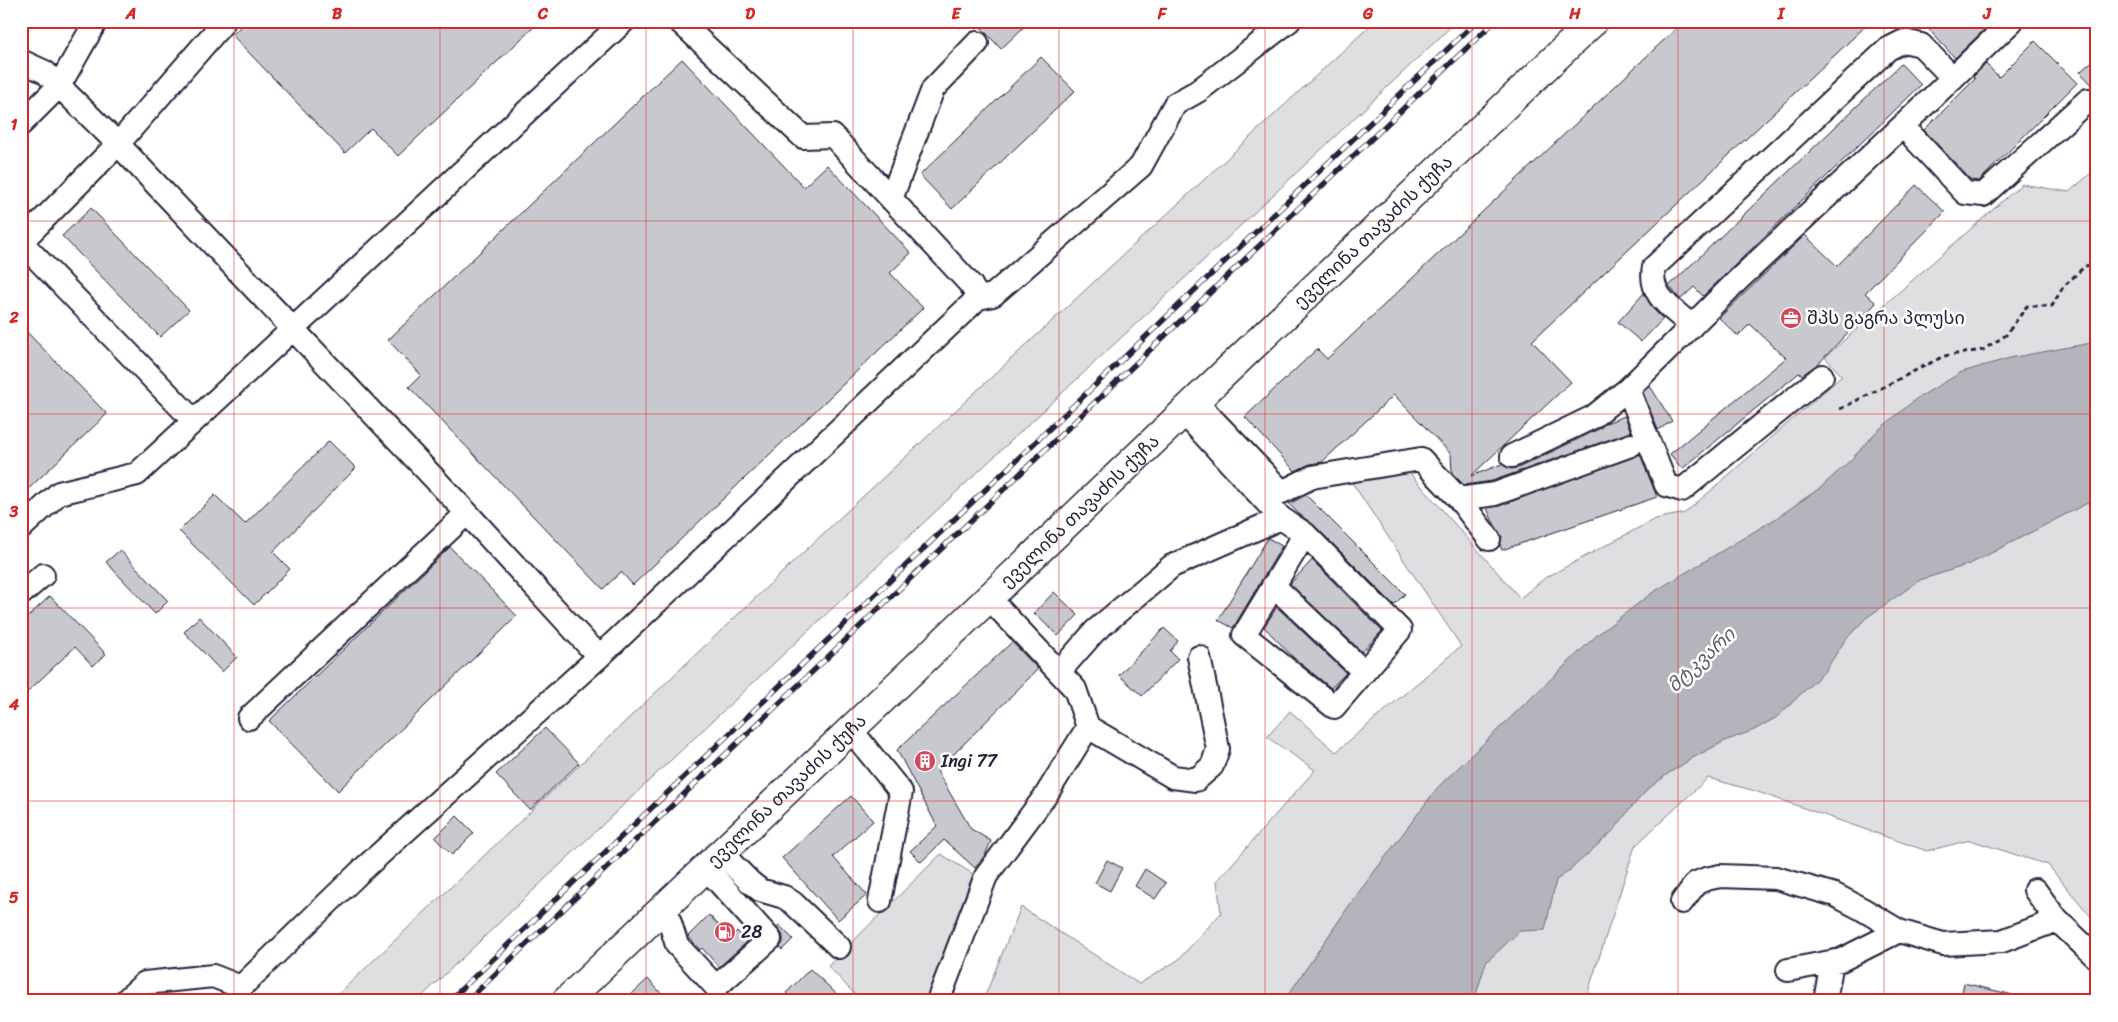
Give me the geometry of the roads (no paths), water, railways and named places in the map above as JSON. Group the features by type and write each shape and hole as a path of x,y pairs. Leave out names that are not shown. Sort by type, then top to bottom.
{"main road":[{"name":"ეველინა თავაძის ქუჩა","path":"566,1001 1594,21"}],"street":[{"path":"21,124 59,86 96,21"},
{"path":"194,421 21,242 118,144 223,23 221,21"},
{"path":"21,528 59,493 137,474 624,21"},
{"path":"679,21 803,137 833,136 971,285 978,298"},
{"path":"125,1001 145,982 214,976 240,988 361,871 601,655 978,298 994,295 1141,166 1175,104 1198,91 1289,21"},
{"path":"1512,456 1593,417 1628,389 1739,279 2012,21"},
{"path":"1692,326 1656,294 1652,277 1654,268 1888,49 1904,41 1921,45 1953,78"},
{"path":"891,199 933,89 978,43"},
{"path":"21,61 45,72 118,144 588,644 601,655"},
{"path":"1903,126 1965,193 1983,195 2088,100"},
{"path":"1628,389 1666,485 1682,490 1822,376"},
{"path":"1190,407 1282,492 1312,477 1421,459 1458,499 1489,538"},
{"path":"1190,407 1281,518 1305,534 1400,630 1334,707 1244,635 1305,534"},
{"path":"1458,499 1495,494 1631,445"},
{"path":"249,718 466,513"},
{"path":"1059,672 1095,632 1172,566 1281,518"},
{"path":"21,594 43,575"},
{"path":"1273,586 1364,672"},
{"path":"989,598 1075,689 1088,727 1173,777 1196,780 1212,766 1218,749 1199,657"},
{"path":"938,1001 986,876 1046,795 1088,727"},
{"path":"850,730 901,792 880,901"},
{"path":"664,907 677,945 716,986 770,939 714,860"},
{"path":"714,860 760,890 784,897 794,903 840,946"},
{"path":"1682,902 1696,883 1706,879 1720,876 1776,878 1835,895 1899,931 1944,944 2002,941 2056,920"},
{"path":"2035,890 2056,920 2097,958"},
{"path":"1788,970 1840,960 1899,931"},
{"path":"1825,1001 1832,962"}],"water":[{"name":"მტკვარი","path":"2097,342 2097,498 1970,564 1920,580 1866,618 1845,640 1825,671 1777,717 1754,730 1727,740 1696,756 1648,789 1615,829 1569,871 1556,880 1545,930 1520,931 1486,962 1474,1001 1284,1001 1353,900 1438,787 1597,635 1652,593 1775,519 1820,488 1851,460 1876,432 1916,399 1962,372 2010,358"}],"railway":[{"path":"449,1001 1477,21"},
{"path":"467,1001 1495,21"}],"place":[{"name":"შპს გაგრა პლუსი","path":"1791,318"},
{"name":"Ingi 77","path":"925,761"},
{"name":"28","path":"725,932"}]}
